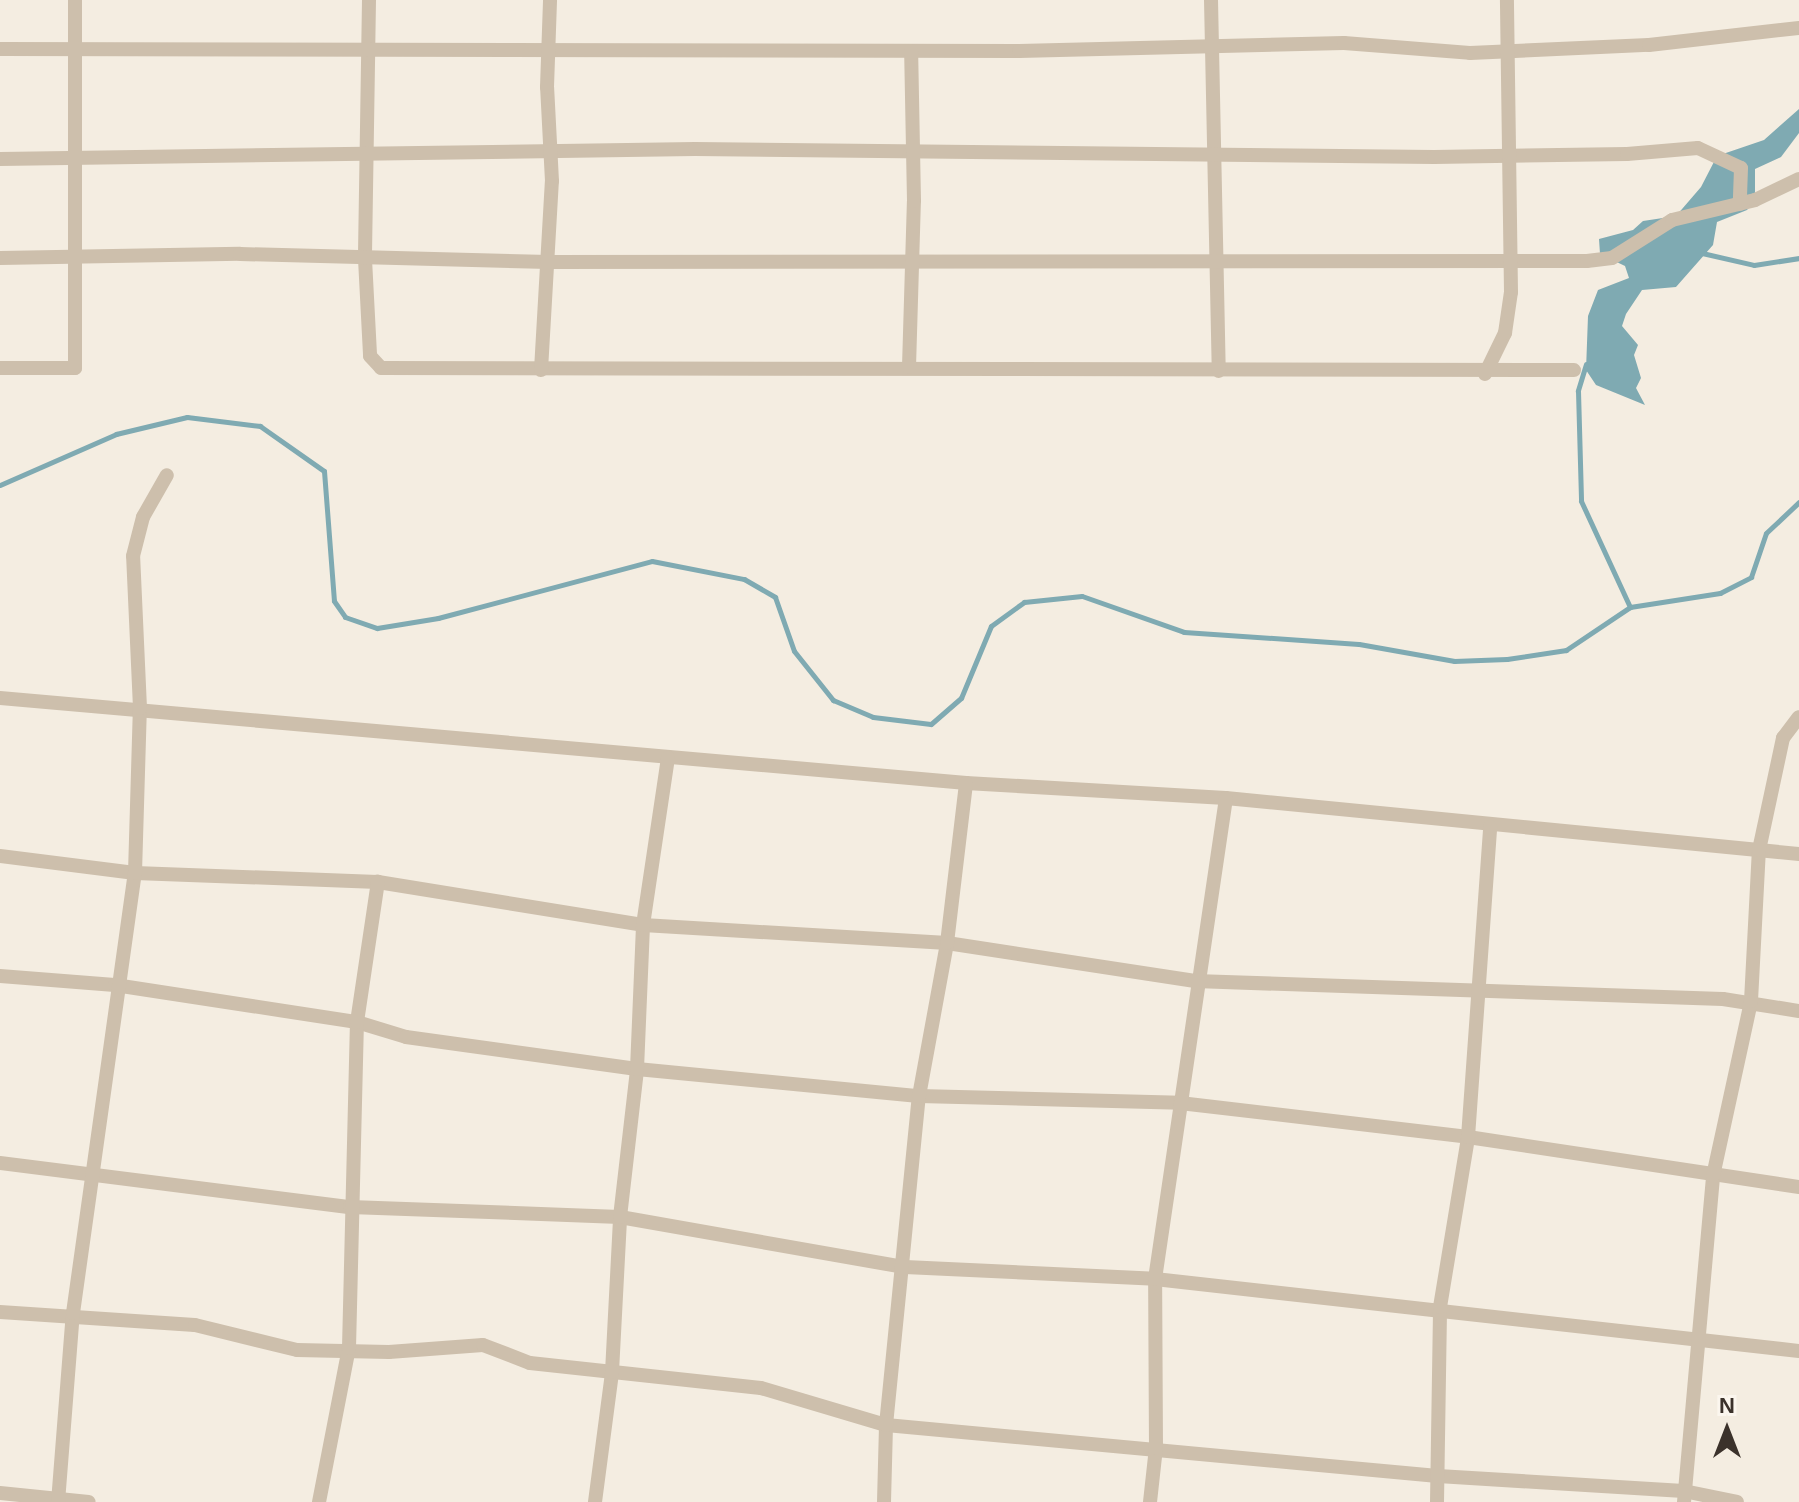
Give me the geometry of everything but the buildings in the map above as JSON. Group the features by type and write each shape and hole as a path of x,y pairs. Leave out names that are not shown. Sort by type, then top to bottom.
{"street":[{"path":"0,368 75,368 75,0"},
{"path":"369,0 365,259 373,364 391,369 541,370 909,367 1485,374 1574,370"},
{"path":"541,370 549,262 552,151 548,48 550,0"},
{"path":"1211,0 1219,371"},
{"path":"1485,374 1510,317 1507,0"},
{"path":"0,49 369,47 911,51 1344,43 1430,52 1709,41 1799,28"},
{"path":"909,367 914,154 911,51"},
{"path":"0,159 552,151 1507,155 1627,154 1698,148 1741,168 1740,204"},
{"path":"0,258 240,254 549,262 1218,262 1612,258 1672,220 1740,204 1799,179"},
{"path":"58,1500 73,1313 94,1176 115,985 135,873 140,708 133,556 143,517 167,475"},
{"path":"0,698 966,783 1226,798 1490,827 1799,854"},
{"path":"1684,1497 1713,1176 1751,1001 1759,850 1783,738 1799,717"},
{"path":"595,1502 612,1372 620,1217 637,1069 643,925 668,758"},
{"path":"884,1502 886,1425 905,1267 919,1096 947,943 966,783"},
{"path":"1150,1502 1156,1448 1155,1279 1195,981 1226,798"},
{"path":"1437,1502 1440,1307 1468,1137 1490,827"},
{"path":"0,856 135,873 378,882 643,925 947,943 1195,981 1751,1001 1799,1011"},
{"path":"319,1502 349,1348 354,1259 350,1207 357,1022 378,882"},
{"path":"0,976 115,985 357,1022 406,1037 637,1069 919,1096 1180,1103 1468,1137 1799,1187"},
{"path":"0,1163 350,1207 620,1217 905,1267 1155,1279 1440,1307 1698,1342 1799,1351"},
{"path":"0,1312 73,1313 195,1325 282,1348 349,1348 389,1352 483,1345 530,1363 761,1388 886,1425 1737,1502"},
{"path":"0,1493 89,1502"}],"water":[{"path":"1799,109 1799,133 1781,157 1755,169 1755,200 1747,210 1717,222 1713,245 1676,287 1642,290 1626,314 1622,326 1638,345 1634,355 1641,378 1636,388 1645,405 1596,385 1586,370 1588,316 1598,290 1629,278 1625,266 1600,254 1599,239 1633,230 1643,221 1676,216 1701,187 1717,156 1764,140"}],"waterway":[{"path":"1702,253 1754,265 1799,258"},
{"path":"1586,364 1578,391 1581,501 1630,607"},
{"path":"0,485 116,434 187,417 260,426 324,471 334,601 345,617 377,628 438,618 652,561 744,579 775,597 794,651 833,700 873,717 931,724 961,698 991,626 1024,602 1082,596 1184,632 1359,644 1454,661 1507,659 1566,650 1630,607 1720,593 1751,577 1766,533 1799,502"}]}
